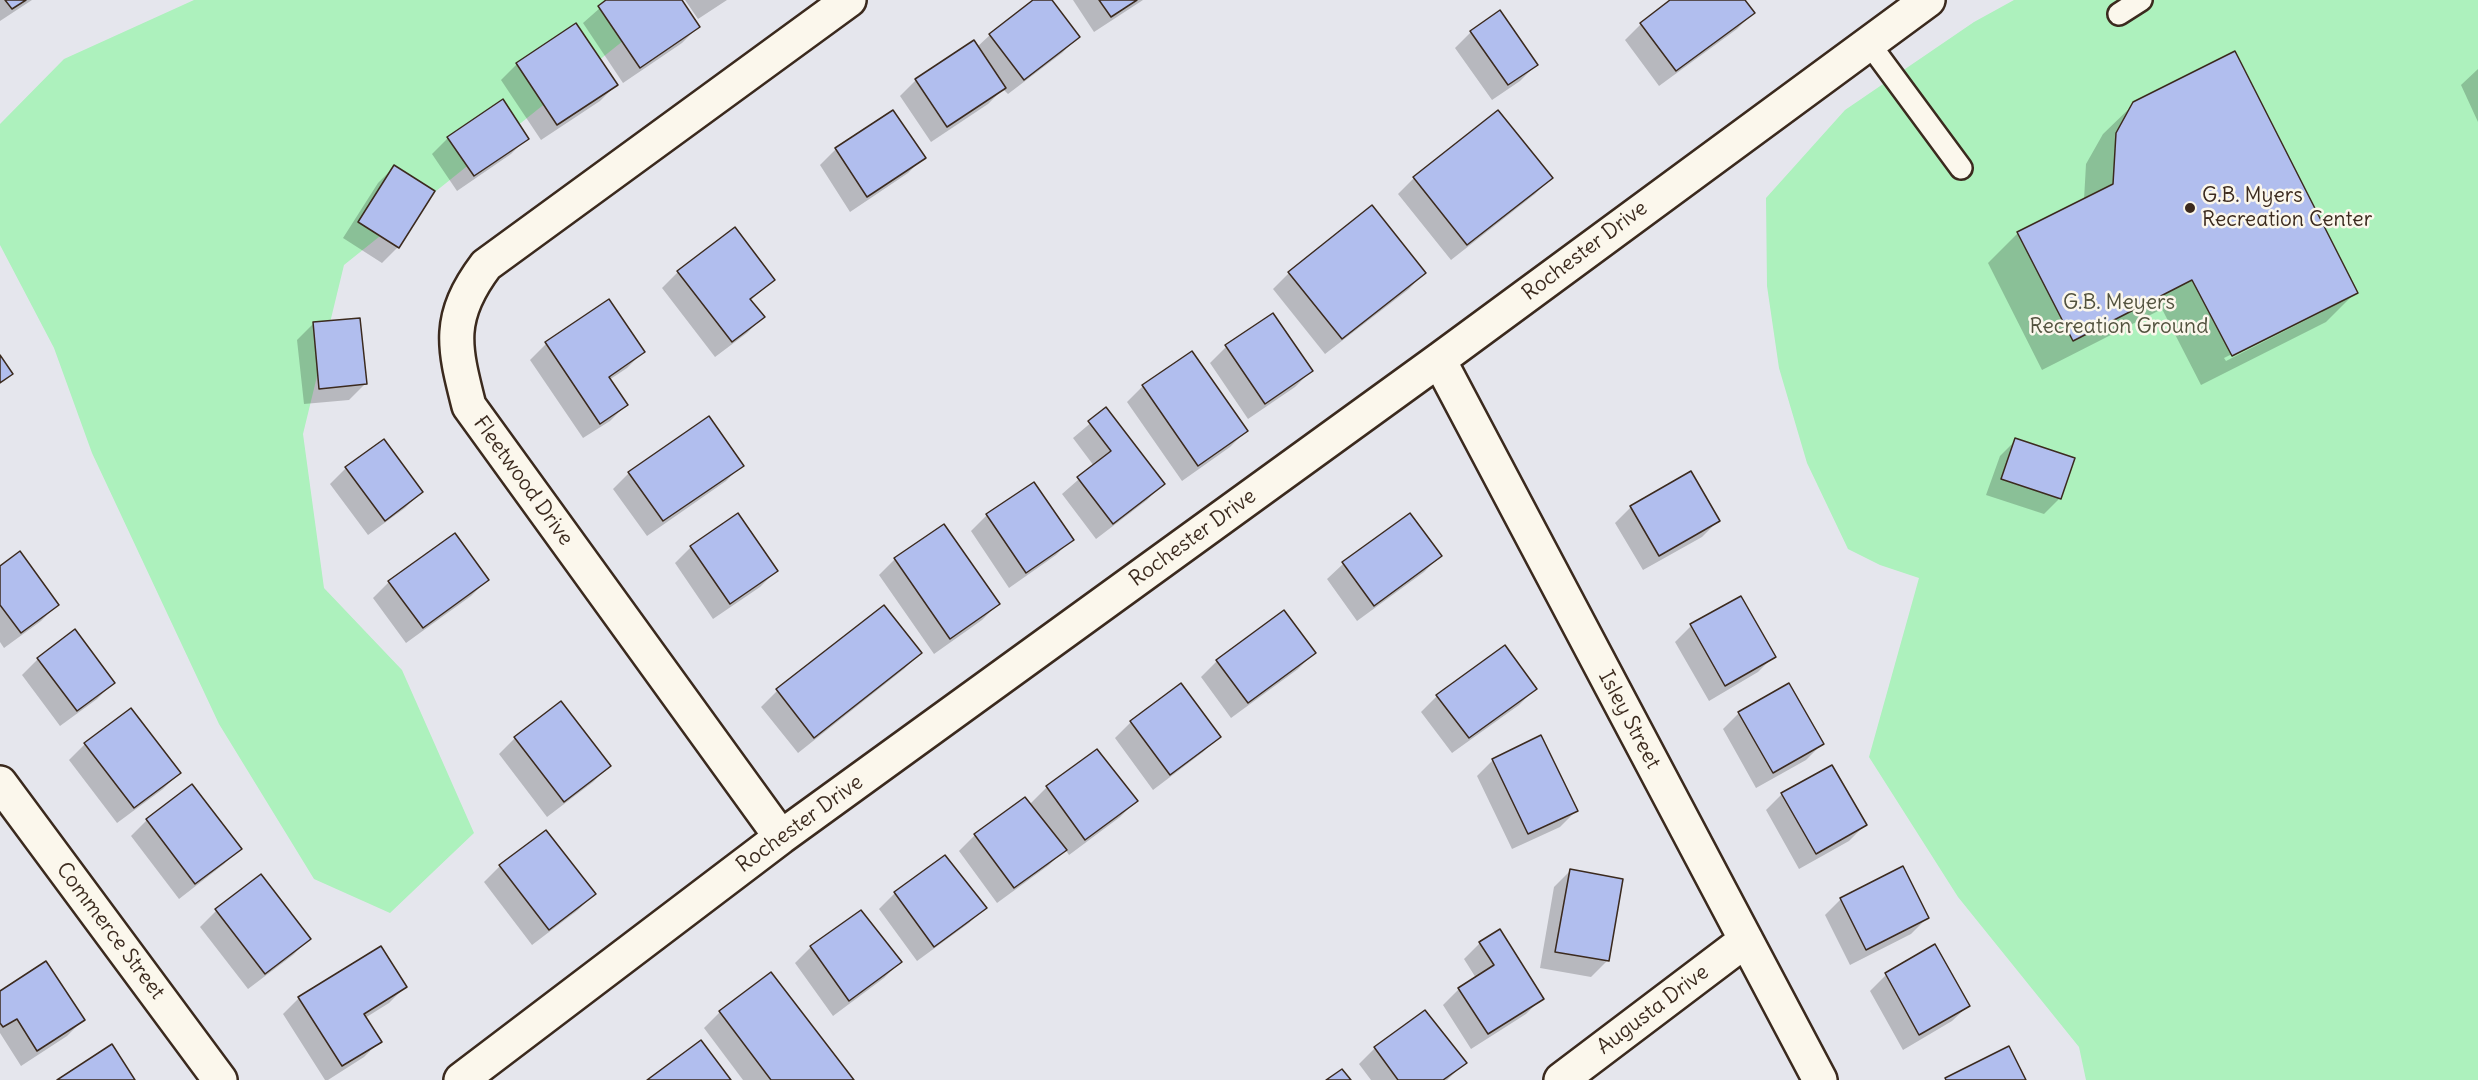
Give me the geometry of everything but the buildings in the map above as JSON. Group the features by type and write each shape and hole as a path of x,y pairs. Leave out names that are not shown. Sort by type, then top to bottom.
{"street":[{"name":"Fleetwood Drive","path":"781,837 469,406 457,358 455,332 460,308 471,285 486,265 849,0"},
{"name":"Rochester Drive","path":"461,1080 781,837 1439,360 1928,0"},
{"name":"Isley Street","path":"1439,360 1820,1080"},
{"name":"Commerce Street","path":"0,783 220,1080"},
{"name":"Augusta Drive","path":"1561,1080 1746,940"}],"lane":[{"path":"2119,14 2141,0"},
{"path":"1868,42 1961,168"}],"green space":[{"path":"194,0 674,0 344,265 303,434 324,588 402,670 474,833 390,913 314,879 219,724 92,453 54,348 0,245 0,124 64,59"},
{"name":"G.B. Meyers Recreation Ground","path":"2014,0 2478,0 2478,1080 2086,1080 2079,1047 1958,897 1869,757 1919,578 1880,565 1848,549 1807,463 1779,368 1767,286 1766,198 1845,110 1974,22"}],"place":[{"name":"G.B. Myers Recreation Center","path":"2190,208"}]}
